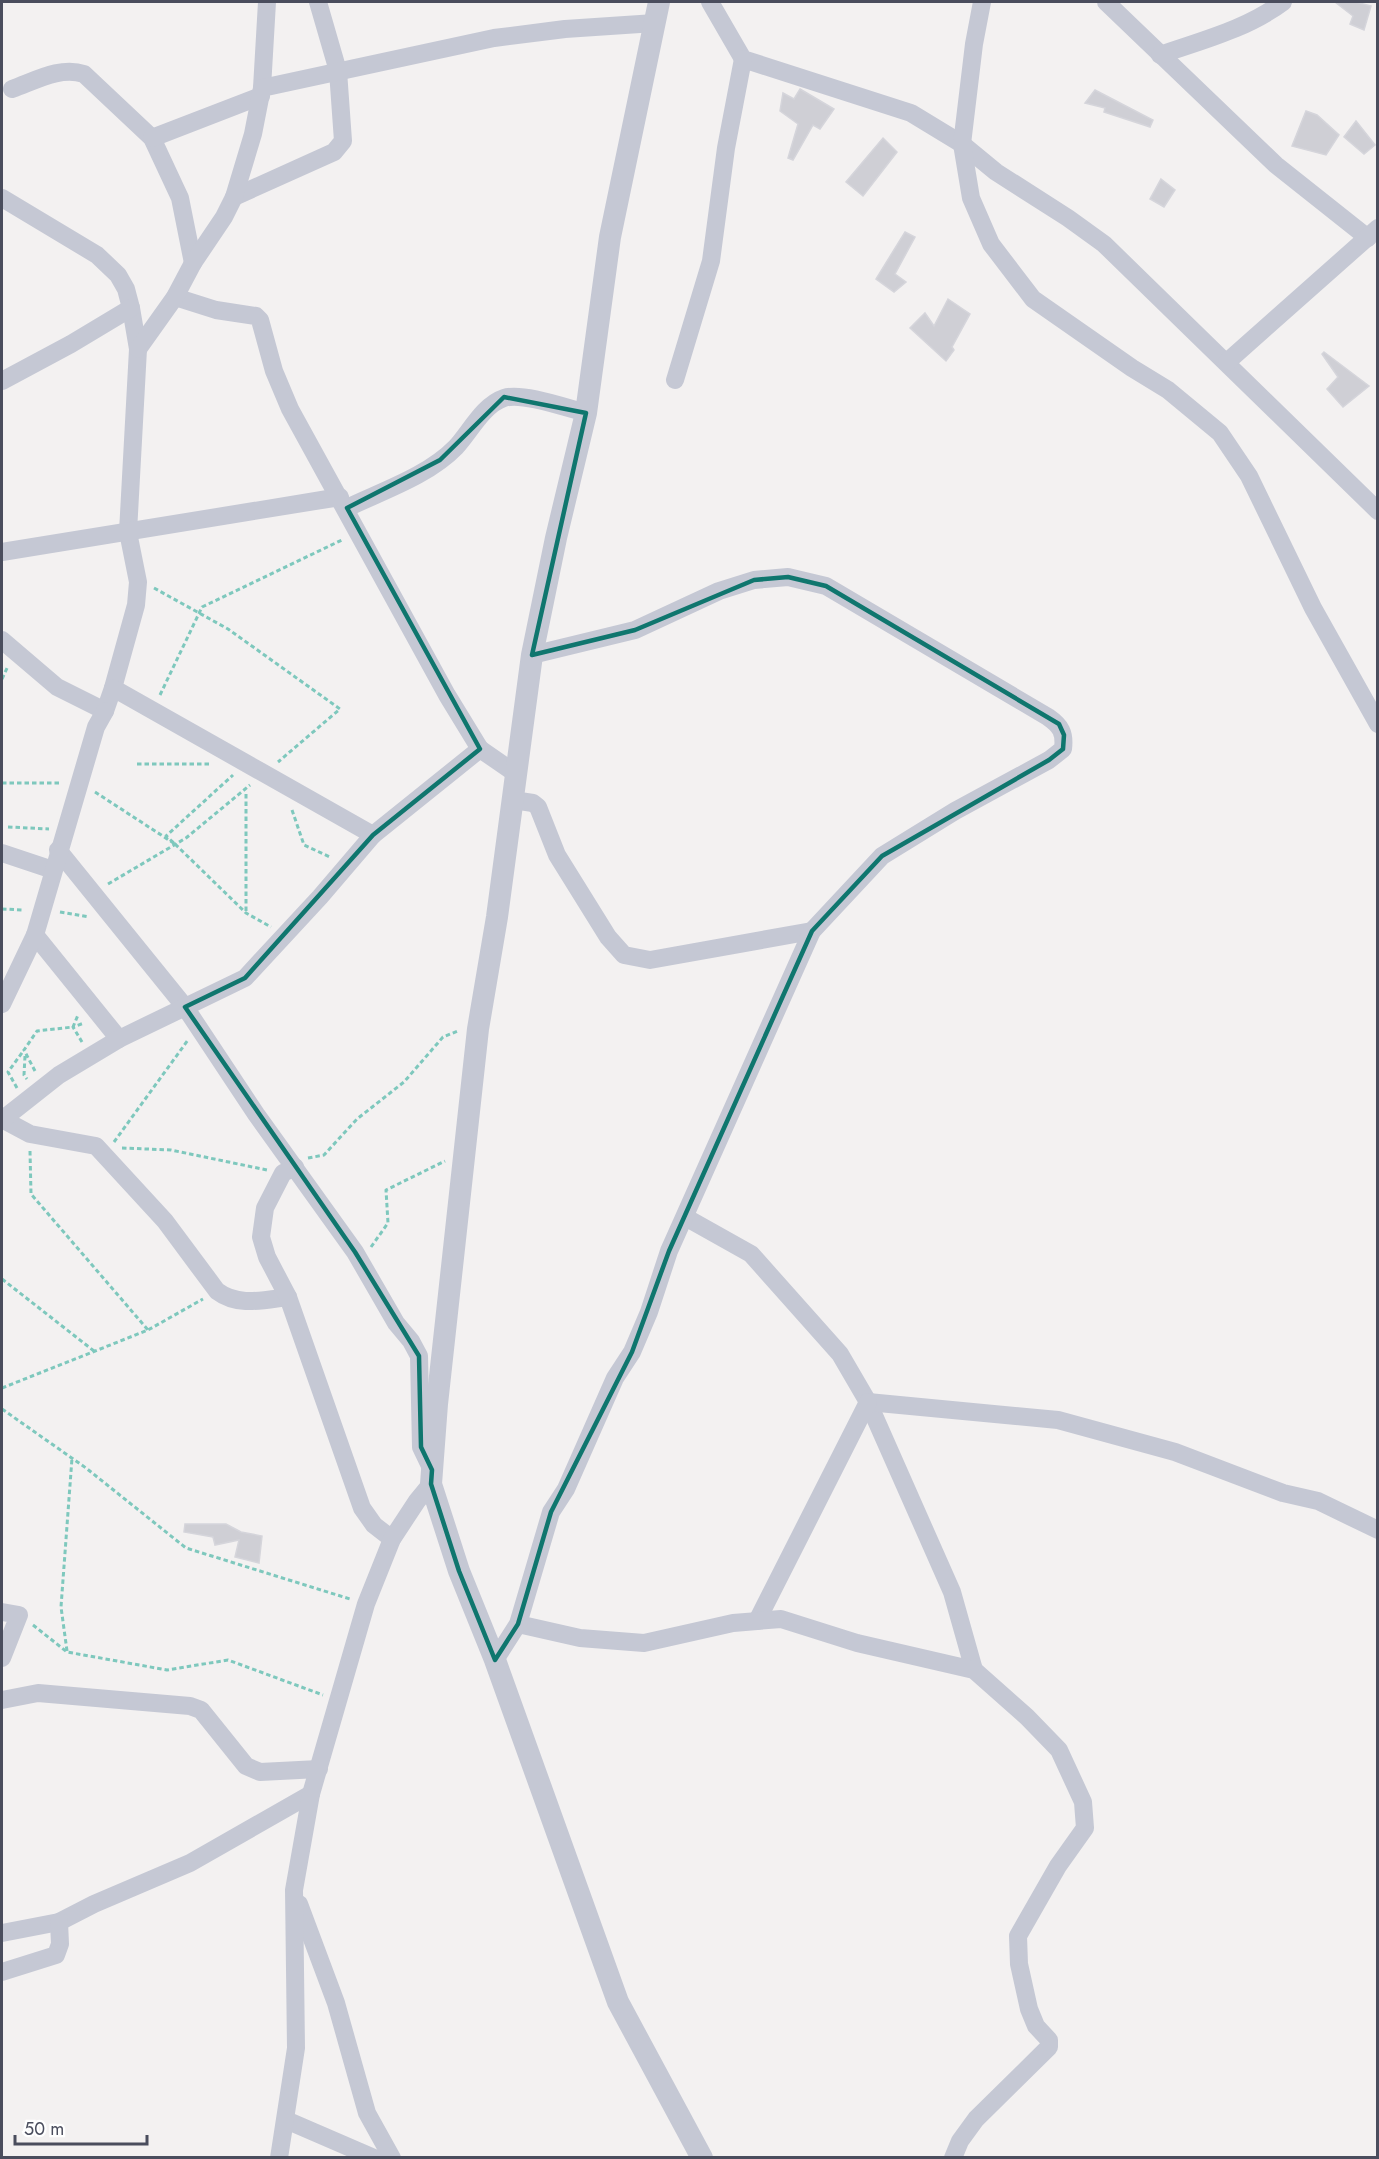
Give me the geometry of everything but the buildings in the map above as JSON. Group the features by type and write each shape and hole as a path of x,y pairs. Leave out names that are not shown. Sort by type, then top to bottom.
{"street":[{"path":"138,349 175,297 234,197 253,134 262,92 267,2"},
{"path":"234,197 334,152 341,146 343,114 338,70 318,2"},
{"path":"675,380 711,261 726,148 743,59 710,2"},
{"path":"982,2 962,144 971,198 987,234 1033,299 1132,368 1168,390 1220,433 1249,476 1313,608 1377,724"},
{"path":"1106,2 1275,165 1373,233 1227,362"},
{"path":"1160,55 1235,29 1278,3"},
{"path":"152,138 262,92 338,70 494,38 657,12 610,237 586,413 532,655 513,800 479,1022 432,1477 393,1539 366,1604 311,1794 294,1890 296,2048 279,2157"},
{"path":"743,59 911,113 962,144 996,172 1104,244 1377,511"},
{"path":"12,89 61,71 73,70 84,74 152,138 180,198 193,263"},
{"path":"2,198 97,255 118,274 126,289 138,349 128,532 138,582 136,604 113,688 105,711 96,727 58,850 35,935 2,1004"},
{"path":"175,297 216,310 256,316 260,320 274,371 290,409 447,694 480,749 515,773"},
{"path":"2,381 131,308"},
{"path":"2,552 128,532 343,503 440,460 456,447 487,410 504,398 527,399 586,413"},
{"path":"495,1660 518,1624 551,1512 566,1488 615,1378 636,1342 649,1312 669,1251 812,931 882,856 955,811 1049,760 1063,749 1064,735 1059,724 826,586 788,577 754,580 719,591 635,630 532,655"},
{"path":"2,640 57,687 105,711"},
{"path":"113,688 373,835"},
{"path":"288,1297 239,1302 227,1299 217,1291 165,1221 96,1146 30,1134 2,1120 37,1086 119,1039 237,984 285,935 373,835 480,749"},
{"path":"513,800 533,803 538,807 557,855 608,937 624,955 650,960 812,931"},
{"path":"58,850 185,1007 360,1261 419,1356 421,1447 459,1571 495,1660 618,2002 702,2157"},
{"path":"2,853 53,870"},
{"path":"35,935 119,1039"},
{"path":"294,1166 265,1208 261,1237 267,1257 288,1297 362,1508 374,1525 393,1539"},
{"path":"685,1217 756,1258 807,1320 840,1354 868,1402 952,1592 974,1670"},
{"path":"868,1402 1058,1420 1175,1452 1283,1493 1318,1501 1377,1530"},
{"path":"757,1621 868,1402"},
{"path":"2,1658 10,1613"},
{"path":"518,1624 580,1638 644,1643 705,1628 781,1619 857,1643 974,1670 1059,1750 1083,1802 1085,1828 1058,1866 1018,1936 1019,1964 1029,2009 1036,2026 1049,2040 1049,2048 976,2119 960,2141 953,2157"},
{"path":"2,1700 38,1693 190,1706 201,1710 246,1766 260,1772 319,1769"},
{"path":"2,1933 59,1922 94,1904 190,1863 311,1794"},
{"path":"294,1890 336,2003 367,2113 392,2157"},
{"path":"2,1972 56,1955 60,1944 59,1922"},
{"path":"286,2120 374,2157"}],"path":[{"path":"153,710 202,607 351,536"},
{"path":"144,583 228,629 340,709"},
{"path":"137,764 213,764"},
{"path":"245,764 166,836 246,913 285,935"},
{"path":"2,783 80,783 175,844"},
{"path":"284,786 304,845 347,865"},
{"path":"246,794 246,913"},
{"path":"8,827 65,830"},
{"path":"94,892 186,838"},
{"path":"2,909 42,910 85,915 94,921"},
{"path":"25,1088 19,1091 8,1071 24,1052 37,1031 73,1027 85,997"},
{"path":"198,1027 111,1147 171,1150 294,1166 324,1155 357,1119 404,1082 443,1037 479,1022"},
{"path":"24,1052 37,1086"},
{"path":"24,1052 24,1075 37,1086"},
{"path":"30,1134 31,1194 148,1330"},
{"path":"360,1261 388,1223 386,1190 465,1150"},
{"path":"2,1279 94,1351"},
{"path":"2,1388 148,1330 217,1291"},
{"path":"2,1409 72,1458 186,1548 366,1604"},
{"path":"67,1652 61,1607 72,1458"},
{"path":"10,1613 67,1652 167,1670 228,1660 339,1701"}],"highlighted area":[{"path":"504,397 586,413 532,655 635,630 754,580 788,577 826,586 1059,724 1064,735 1063,749 1049,760 882,856 812,931 669,1251 632,1352 551,1512 518,1624 495,1660 459,1571 431,1484 432,1470 421,1447 419,1356 355,1252 185,1007 245,978 373,835 480,749 347,508 440,460"}]}
